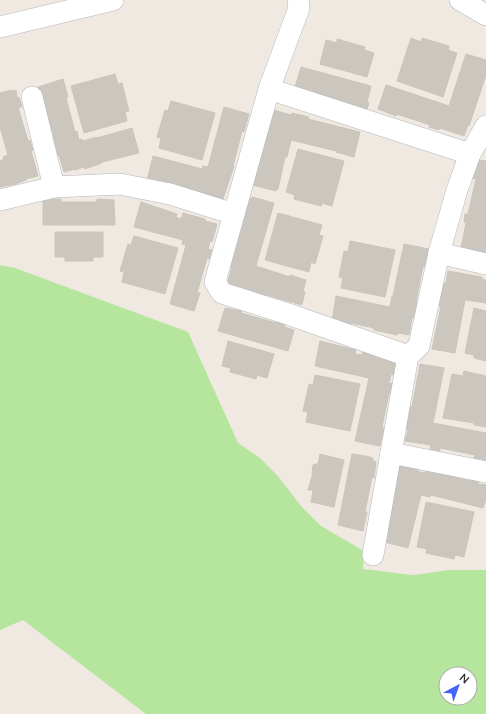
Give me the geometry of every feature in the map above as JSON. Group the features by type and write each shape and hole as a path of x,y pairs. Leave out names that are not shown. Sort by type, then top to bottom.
{"street":[{"path":"0,27 113,0"},
{"path":"298,0 298,8 269,89 215,282 222,294 288,314 408,356"},
{"path":"460,0 486,15"},
{"path":"269,89 470,154"},
{"path":"32,97 54,187"},
{"path":"373,555 408,356 419,346 439,253 457,190 470,154 486,126"},
{"path":"0,200 54,187 120,184 170,194 234,214"},
{"path":"439,253 486,264"},
{"path":"391,453 486,472"}],"green space":[{"path":"0,265 15,268 188,332 238,443 260,458 278,476 301,506 321,526 364,551 363,569 413,575 449,570 486,570 486,714 146,714 23,620 0,630"}],"building":[{"path":"411,38 421,42 422,38 449,46 448,50 457,53 443,97 397,81"},
{"path":"337,39 365,47 364,50 374,53 367,77 320,64 326,40 337,43"},
{"path":"466,54 486,60 486,75 469,126 468,125 464,136 440,128 439,130 429,127 430,125 397,114 396,116 378,109 386,85 449,106"},
{"path":"301,67 371,86 367,109 364,110 295,87"},
{"path":"115,74 118,84 122,83 129,111 125,112 127,121 84,133 71,86"},
{"path":"63,79 68,97 66,98 75,132 77,131 79,140 82,139 83,141 97,138 132,128 139,153 102,162 85,169 84,167 64,172 59,155 56,156 52,139 54,138 38,87"},
{"path":"16,90 17,98 19,97 22,107 18,107 28,141 30,140 33,150 31,151 38,176 26,179 16,184 0,187 0,161 4,159 3,157 8,155 0,127 0,93"},
{"path":"171,101 215,113 202,160 159,148 161,138 157,137 165,110 168,111"},
{"path":"224,107 249,114 244,132 242,131 234,166 223,199 147,181 153,156 202,169 203,166 208,167"},
{"path":"274,110 291,115 292,113 309,117 308,119 360,132 354,157 291,140 287,157 285,157 278,189 276,191 252,185 257,167 258,168 263,149 261,149 269,121 271,121"},
{"path":"298,149 344,161 332,206 322,203 321,206 294,199 295,195 286,192"},
{"path":"478,160 486,161 486,255 461,248 466,223 464,222 465,214 468,214 476,179 472,178"},
{"path":"252,197 274,203 256,266 290,277 290,275 306,280 303,291 305,292 302,305 266,295 265,297 227,284 232,267 229,266 249,198 252,199"},
{"path":"61,199 61,202 97,202 97,199 114,200 115,225 43,225 43,200"},
{"path":"141,202 177,214 176,217 181,219 183,213 217,224 212,242 210,241 208,249 212,250 209,259 207,258 197,293 200,293 194,311 170,304 186,245 182,244 183,240 134,227"},
{"path":"278,213 322,225 319,235 323,236 315,264 311,262 309,272 265,260"},
{"path":"55,232 103,232 103,257 93,257 93,261 65,261 65,257 55,257"},
{"path":"134,236 178,248 165,294 122,282 124,272 120,271 128,244 131,245"},
{"path":"350,241 395,250 385,297 341,288 343,278 339,277 344,251 348,252"},
{"path":"404,244 429,249 426,267 423,266 416,302 418,302 415,318 412,318 409,335 398,333 397,335 351,323 351,325 332,321 336,296 390,307"},
{"path":"448,271 482,277 482,279 486,280 486,303 465,300 455,353 432,349 441,306 439,306"},
{"path":"225,308 242,311 241,313 276,323 276,320 285,323 284,327 294,330 288,351 218,331"},
{"path":"474,308 486,311 486,361 474,358 474,355 465,353"},
{"path":"228,341 274,354 267,378 257,375 256,379 230,372 231,368 222,366"},
{"path":"320,341 356,350 355,354 362,355 363,349 396,358 393,375 391,374 389,383 394,384 392,393 389,393 382,427 384,428 380,446 355,441 369,378 315,366"},
{"path":"420,364 444,368 433,423 486,433 486,460 474,458 475,455 440,448 440,451 430,449 431,445 405,441 408,430 406,429 409,407 412,407"},
{"path":"464,371 486,376 486,427 474,425 474,423 443,418 452,374 463,376"},
{"path":"315,375 360,384 350,431 306,422 308,412 303,411 309,384 313,385"},
{"path":"320,454 344,460 334,507 311,502 313,490 308,490 313,473 313,465 318,464"},
{"path":"352,454 373,458 373,461 376,462 374,478 372,477 365,512 367,512 363,531 338,525"},
{"path":"400,465 425,473 426,469 470,481 470,477 479,480 478,484 486,485 486,499 483,508 431,495 430,497 421,495 408,548 384,542"},
{"path":"426,502 474,512 464,557 455,555 454,559 426,553 427,549 417,547"}]}
